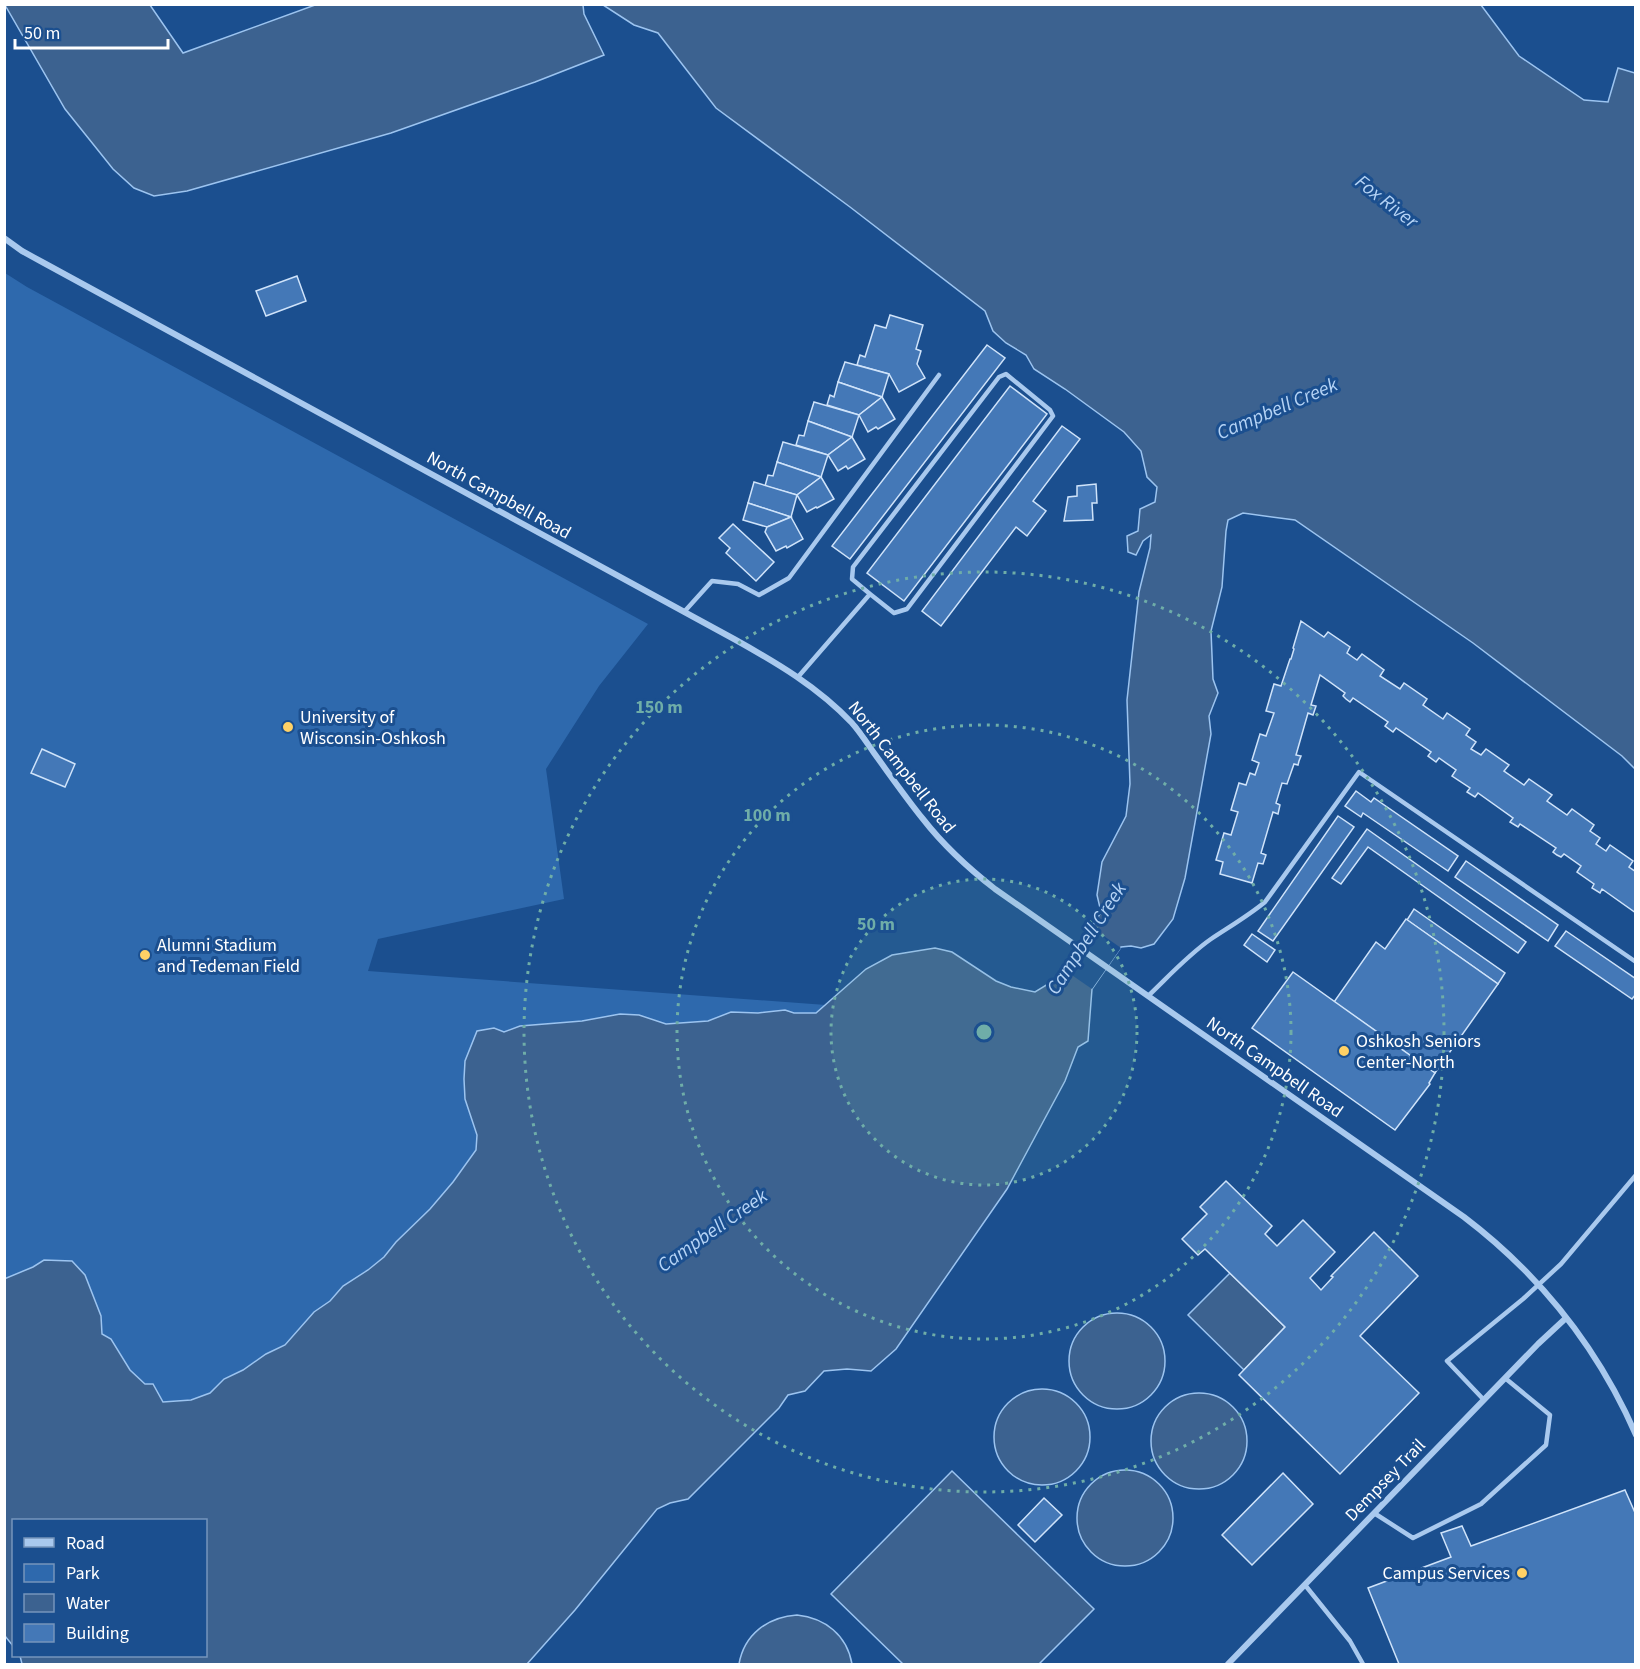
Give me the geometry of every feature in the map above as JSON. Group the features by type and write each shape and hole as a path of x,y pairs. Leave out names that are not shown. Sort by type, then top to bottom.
{"street":[{"name":"North Campbell Road","path":"4,237 12,245 36,259 777,663 798,677 837,708 855,726 922,819 967,867 995,889 1489,1236 1539,1285 1581,1336 1607,1377 1635,1435"},
{"name":"Dempsey Trail","path":"1228,1665 1566,1318"}],"lane":[{"path":"1006,374 1050,410 1053,416 907,609 894,613 870,594 852,579 854,567 999,377 1006,374"},
{"path":"684,612 712,581 738,584 759,595 789,578 939,375"},
{"path":"798,677 870,594"},
{"path":"1148,996 1209,940 1265,902 1359,772 1635,962"},
{"path":"1484,1400 1447,1361 1561,1264 1635,1174"},
{"path":"1374,1514 1413,1538 1481,1504 1546,1445 1550,1415 1506,1378"},
{"path":"1305,1585 1350,1641 1363,1665"}],"green space":[{"name":"University of Wisconsin-Oshkosh","path":"5,273 648,624 599,686 546,769 564,899 378,939 368,971 826,1005 816,1013 809,1014 785,1010 758,1013 731,1012 708,1021 686,1023 563,1022 465,1061 465,1099 477,1135 476,1150 453,1182 384,1257 343,1286 330,1301 314,1312 285,1345 224,1379 211,1393 191,1400 163,1402 153,1385 146,1384 130,1370 111,1339 102,1334 101,1316 85,1275 44,1260 5,1279"}],"water":[{"path":"5,5 150,5 183,53 315,5 583,5 584,14 604,55 391,133 187,191 154,196 134,188 113,169 65,109"},
{"path":"603,5 1481,5 1519,56 1584,100 1608,102 1618,68 1635,73 1635,769 1622,756 1473,643 1295,520 1243,513 1228,520 1222,587 1211,631 1213,679 1218,693 1209,716 1211,734 1185,878 1173,919 1154,944 1141,948 1121,947 1092,989 1088,1041 1078,1047 1065,1081 1007,1189 896,1349 871,1371 847,1369 824,1371 805,1391 788,1395 779,1408 688,1499 657,1509 575,1610 527,1664 22,1664 20,1657 207,1657 207,1519 12,1519 12,1645 5,1636 4,1279 44,1260 72,1261 85,1275 101,1316 102,1334 111,1339 130,1370 145,1384 153,1384 163,1402 191,1400 210,1393 224,1379 285,1345 314,1312 330,1301 343,1286 384,1257 453,1182 476,1150 477,1135 465,1099 464,1079 465,1061 477,1031 494,1028 504,1032 520,1026 582,1021 620,1014 639,1015 666,1024 708,1021 731,1012 758,1013 785,1010 794,1013 816,1013 866,969 892,955 935,948 952,952 996,981 1035,992 1063,975 1101,912 1097,895 1102,862 1126,816 1130,784 1127,700 1139,592 1151,535 1143,541 1136,555 1128,552 1127,536 1138,531 1140,509 1155,502 1157,487 1147,477 1141,451 1124,432 1034,369 1026,355 1006,343 993,331 985,311 716,108 658,33 634,25"},
{"path":"1230,1273 1285,1327 1244,1370 1188,1315"},
{"path":"1117,1313 1135,1317 1151,1327 1161,1343 1165,1361 1161,1379 1151,1395 1135,1405 1117,1409 1099,1405 1083,1395 1073,1379 1069,1361 1073,1343 1083,1327 1099,1317"},
{"path":"1042,1389 1060,1393 1076,1403 1086,1419 1090,1437 1086,1455 1076,1471 1060,1481 1042,1485 1024,1481 1008,1471 998,1455 994,1437 998,1419 1008,1403 1024,1393"},
{"path":"1199,1393 1217,1396 1233,1407 1244,1423 1247,1441 1244,1459 1233,1475 1217,1486 1199,1489 1181,1486 1165,1475 1154,1459 1151,1441 1154,1423 1165,1407 1181,1396"},
{"path":"1125,1470 1143,1474 1159,1484 1169,1500 1173,1518 1169,1536 1159,1552 1143,1562 1125,1566 1107,1562 1091,1552 1081,1536 1077,1518 1081,1500 1091,1484 1107,1474"},
{"path":"952,1471 1094,1609 1039,1664 903,1664 831,1594"},
{"path":"797,1615 817,1620 833,1630 845,1645 852,1664 739,1664 746,1644 759,1629 776,1619"}],"pier":[{"path":"1091,927 1121,948 1092,989 1063,969"}],"building":[{"path":"297,276 306,301 266,316 256,291"},
{"path":"890,315 923,325 916,349 921,351 917,364 925,378 899,392 889,374 857,365 860,355 865,357 875,325 886,328"},
{"path":"987,345 1005,358 850,559 832,546"},
{"path":"845,362 889,374 882,397 838,382"},
{"path":"838,382 882,397 859,415 827,405 830,395 834,397"},
{"path":"1010,386 1047,414 904,601 867,573"},
{"path":"882,397 895,419 868,432 859,415"},
{"path":"814,402 859,415 852,437 808,421"},
{"path":"808,421 852,437 828,455 796,445 799,435 804,436"},
{"path":"1062,426 1080,439 1033,501 1046,511 1027,536 1016,527 941,626 922,611"},
{"path":"852,437 865,459 848,469 846,466 838,471 828,455"},
{"path":"783,442 828,455 821,477 777,462"},
{"path":"777,462 821,477 797,495 765,486 768,475 773,476"},
{"path":"821,477 834,499 807,512 797,495"},
{"path":"754,482 797,495 791,517 748,503"},
{"path":"1096,484 1097,503 1092,503 1093,520 1064,521 1068,497 1077,496 1077,486"},
{"path":"748,503 791,517 767,527 743,520"},
{"path":"791,517 803,539 776,551 765,532 767,527"},
{"path":"733,524 774,562 756,581 726,553 730,548 719,538"},
{"path":"1301,621 1324,637 1328,632 1350,647 1347,653 1357,660 1362,654 1384,670 1380,676 1400,689 1404,683 1427,699 1423,705 1443,719 1447,713 1470,729 1466,735 1476,742 1471,749 1481,755 1486,749 1509,765 1504,771 1524,785 1529,779 1552,795 1547,801 1567,815 1572,809 1594,825 1590,831 1600,838 1596,844 1606,851 1610,845 1633,861 1629,867 1636,872 1636,913 1602,889 1600,893 1592,888 1594,884 1577,872 1581,866 1564,854 1561,857 1557,855 1553,852 1556,848 1520,824 1518,827 1510,822 1513,818 1478,793 1475,797 1467,792 1470,788 1452,776 1456,770 1439,758 1436,762 1428,756 1431,752 1396,728 1393,732 1385,726 1388,722 1353,698 1350,702 1343,696 1345,693 1320,675 1311,705 1316,706 1313,715 1308,713 1296,755 1301,756 1298,765 1294,764 1287,784 1282,783 1276,803 1280,805 1278,814 1273,812 1261,853 1266,855 1263,864 1258,863 1252,883 1220,874 1223,862 1216,860 1224,833 1231,835 1238,812 1231,810 1239,783 1246,785 1250,773 1255,775 1259,763 1252,760 1260,734 1266,736 1274,713 1266,711 1274,684 1281,686"},
{"path":"42,749 75,764 65,787 31,773"},
{"path":"1356,791 1371,802 1374,798 1458,856 1448,871 1363,813 1361,817 1345,806"},
{"path":"1338,816 1354,827 1273,941 1258,931"},
{"path":"1367,829 1526,942 1518,953 1368,847 1341,884 1332,878"},
{"path":"1466,861 1558,925 1548,941 1455,877"},
{"path":"1414,909 1505,973 1498,984 1407,920"},
{"path":"1406,919 1498,984 1435,1073 1334,1002 1376,942 1385,949"},
{"path":"1566,931 1636,979 1636,994 1632,999 1555,946"},
{"path":"1252,934 1275,950 1267,962 1244,945"},
{"name":"Oshkosh Seniors Center-North","path":"1293,972 1435,1073 1430,1084 1395,1130 1252,1028"},
{"path":"1226,1181 1272,1226 1265,1234 1277,1246 1303,1220 1335,1252 1310,1278 1321,1290 1333,1277 1331,1276 1374,1232 1418,1276 1360,1336 1419,1393 1340,1474 1239,1375 1285,1327 1205,1249 1198,1255 1182,1239 1207,1214 1200,1207"},
{"path":"1283,1473 1313,1504 1252,1565 1222,1535"},
{"name":"Campus Services","path":"1625,1490 1636,1515 1636,1664 1399,1664 1368,1588 1451,1557 1441,1533 1462,1526 1471,1546"},
{"path":"1044,1498 1062,1515 1035,1542 1018,1525"}],"place":[{"name":"University of Wisconsin-Oshkosh","path":"288,727"},
{"name":"Alumni Stadium and Tedeman Field","path":"145,955"},
{"name":"Oshkosh Seniors Center-North","path":"1344,1051"},
{"name":"Campus Services","path":"1522,1573"}],"water label":[{"name":"Fox River","path":"1387,201"},
{"name":"Campbell Creek","path":"1277,408"},
{"name":"Campbell Creek","path":"1086,938"},
{"name":"Campbell Creek","path":"712,1230"}]}
